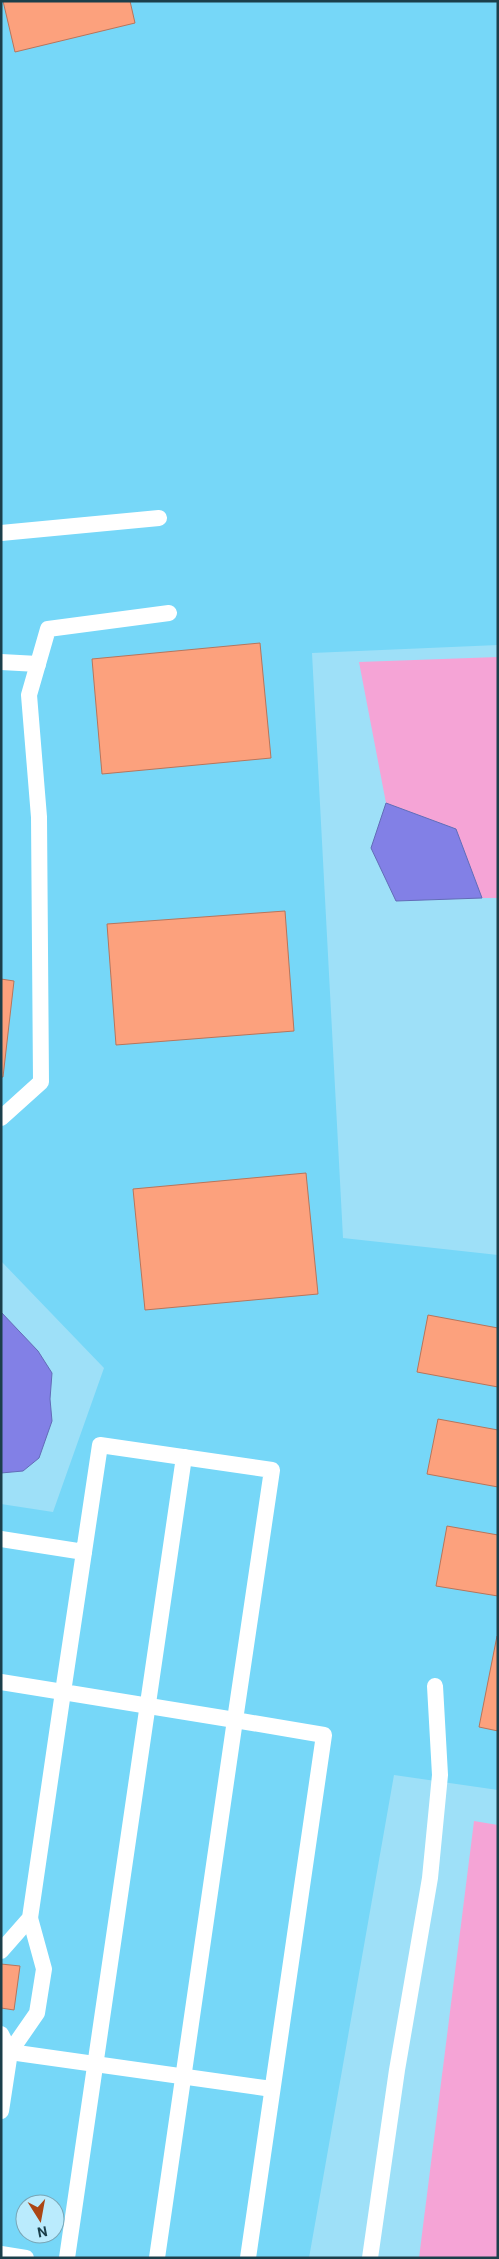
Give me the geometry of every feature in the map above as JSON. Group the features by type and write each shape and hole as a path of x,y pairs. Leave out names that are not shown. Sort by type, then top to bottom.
{"lane":[{"path":"1,533 158,518"},
{"path":"1,1118 41,1082 39,816 29,695 48,629 169,613"},
{"path":"1,662 38,664"},
{"path":"6,2051 37,2013 44,1969 30,1918 100,1445 272,1470 157,2258"},
{"path":"67,2258 184,1457"},
{"path":"1,1539 84,1552"},
{"path":"1,1682 324,1735 248,2258"},
{"path":"370,2258 397,2070 430,1878 440,1775 435,1686"},
{"path":"1,1951 30,1918"},
{"path":"1,2034 6,2051 1,2111"},
{"path":"6,2051 272,2089"},
{"path":"1,2254 26,2258"}],"shaded area":[{"path":"1,1 498,1 498,645 312,653 343,1238 498,1255 498,1790 394,1775 309,2258 1,2258 1,1504 53,1512 104,1368 1,1261"},
{"path":"498,657 498,898 482,898 456,829 386,803 359,662"},
{"path":"386,803 456,829 482,898 396,901 371,848"},
{"path":"1,1312 38,1351 52,1373 50,1399 52,1421 39,1458 23,1471 1,1473"},
{"path":"474,1821 498,1825 498,2258 419,2258"}],"building":[{"path":"3,1 130,1 135,23 15,52"},
{"path":"260,643 271,758 102,774 92,659"},
{"path":"285,911 294,1031 116,1045 107,924"},
{"path":"1,979 14,981 3,1077 1,1077"},
{"path":"306,1173 318,1294 145,1310 133,1189"},
{"path":"428,1315 498,1328 498,1387 417,1372"},
{"path":"438,1419 498,1430 498,1487 427,1474"},
{"path":"447,1526 498,1535 498,1596 436,1586"},
{"path":"498,1636 498,1731 479,1727"},
{"path":"1,1964 20,1966 14,2010 1,2008"}]}
